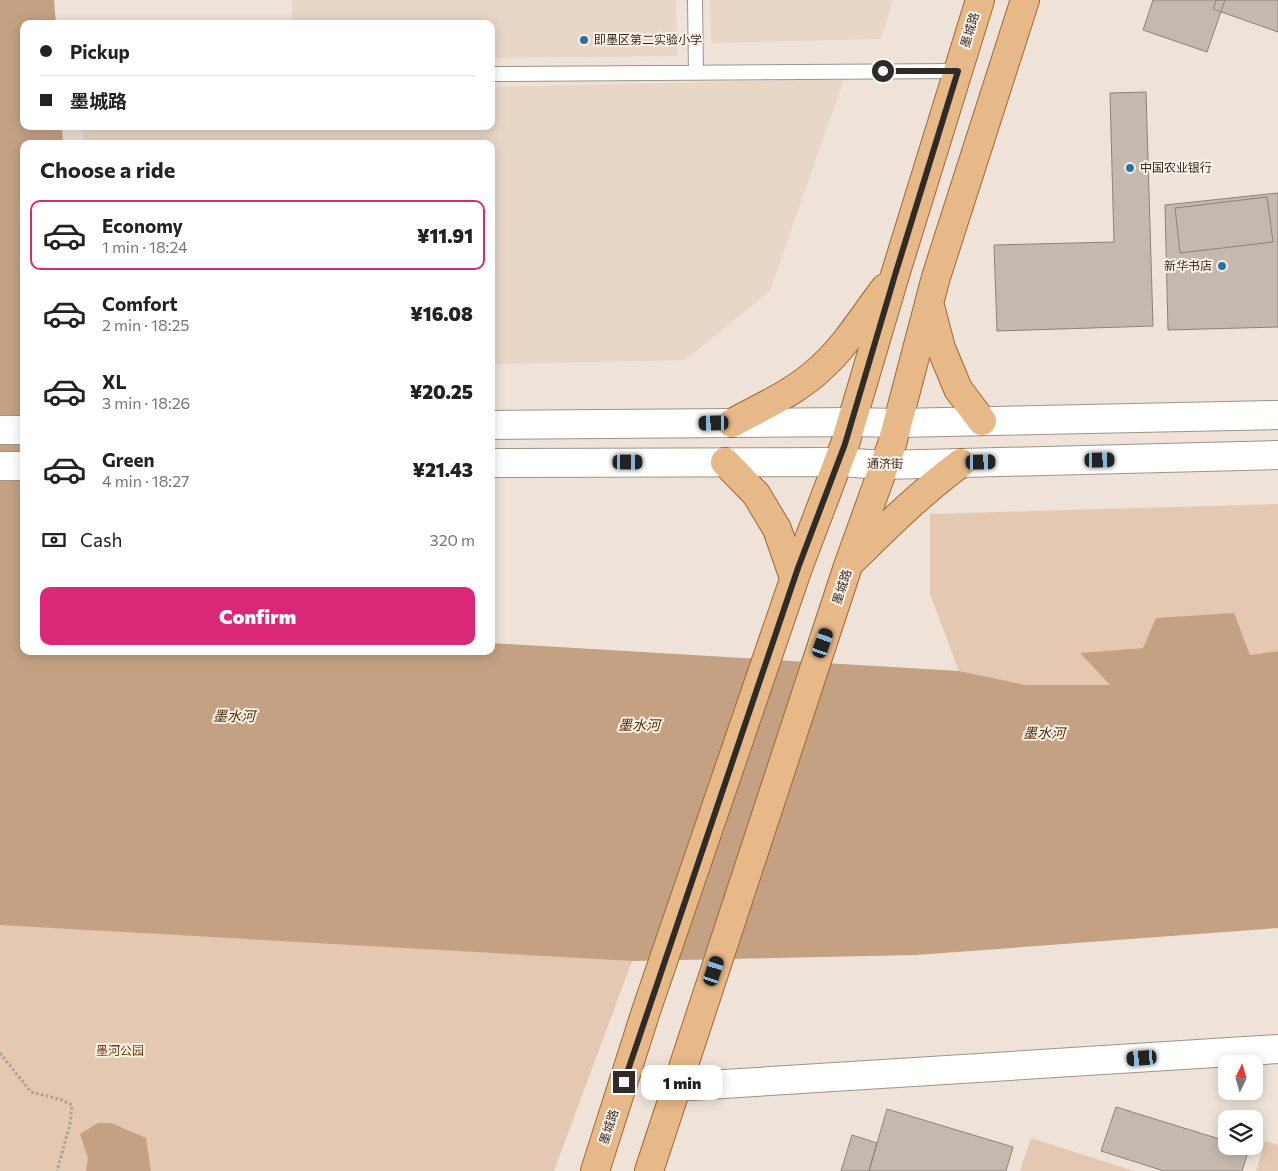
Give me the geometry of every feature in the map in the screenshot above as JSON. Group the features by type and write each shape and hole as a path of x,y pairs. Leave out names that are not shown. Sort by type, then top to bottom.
{"main road":[{"name":"墨城路","path":"595,1171 646,1011 794,578 839,462 980,0"},
{"name":"墨城路","path":"649,1171 845,577 884,465 939,268 1025,0"},
{"path":"732,423 798,386 823,366 895,275"},
{"path":"929,303 941,348 958,389 982,421"},
{"path":"725,462 756,494 776,529 794,578"},
{"path":"845,577 899,514 928,488 961,463"}],"street":[{"path":"495,425 897,423 1278,415"},
{"path":"0,430 20,430"},
{"name":"通济街","path":"495,463 839,462 884,465 1278,455"},
{"path":"0,466 20,466"},
{"path":"676,1087 1278,1049"}],"lane":[{"path":"695,0 696,73"},
{"path":"495,74 958,71"}],"path":[{"path":"0,1054 31,1092 62,1100 72,1105 70,1124 57,1171"}],"shaded area":[{"name":"即墨区第二实验小学","path":"292,0 676,0 677,56 495,58 495,20 292,20"},
{"path":"710,0 893,0 881,39 711,43"},
{"path":"844,79 770,291 685,360 495,364 495,140 83,140 83,130 495,130 495,87"}],"green space":[{"path":"1278,504 1278,651 1250,655 1143,648 1080,653 1111,685 1026,685 959,671 930,594 930,514"},
{"name":"墨河公园","path":"0,925 632,961 554,1171 0,1171"},
{"path":"1031,1138 1134,1171 1020,1171"},
{"path":"1265,1141 1278,1145 1278,1171 1256,1171 1261,1155 1263,1155"}],"water":[{"name":"墨水河","path":"0,0 54,0 56,20 20,20 20,130 62,130 63,140 20,140 20,655 495,655 495,643 959,671 1026,685 1110,685 1080,653 1143,648 1156,618 1234,613 1250,655 1278,651 1278,928 916,955 632,961 0,925"},
{"path":"98,1123 111,1123 146,1138 151,1171 86,1171 88,1158 80,1134"}],"building":[{"path":"1153,0 1225,0 1207,52 1143,30"},
{"path":"1216,0 1278,0 1278,32 1213,9"},
{"name":"中国农业银行","path":"1146,92 1153,326 997,331 994,245 1114,242 1110,93"},
{"name":"新华书店","path":"1278,193 1278,327 1168,330 1165,205"},
{"path":"1267,197 1273,242 1180,253 1175,208"},
{"path":"1116,1107 1218,1139 1218,1155 1247,1155 1242,1171 1164,1171 1101,1151"},
{"path":"887,1109 1013,1147 1006,1171 869,1171"},
{"path":"852,1135 877,1143 869,1171 841,1171"}],"place":[{"name":"即墨区第二实验小学","path":"584,40"},
{"name":"中国农业银行","path":"1130,168"},
{"name":"新华书店","path":"1222,266"}],"route":[{"path":"624,1082 798,568 845,444 958,71 883,71"}]}
